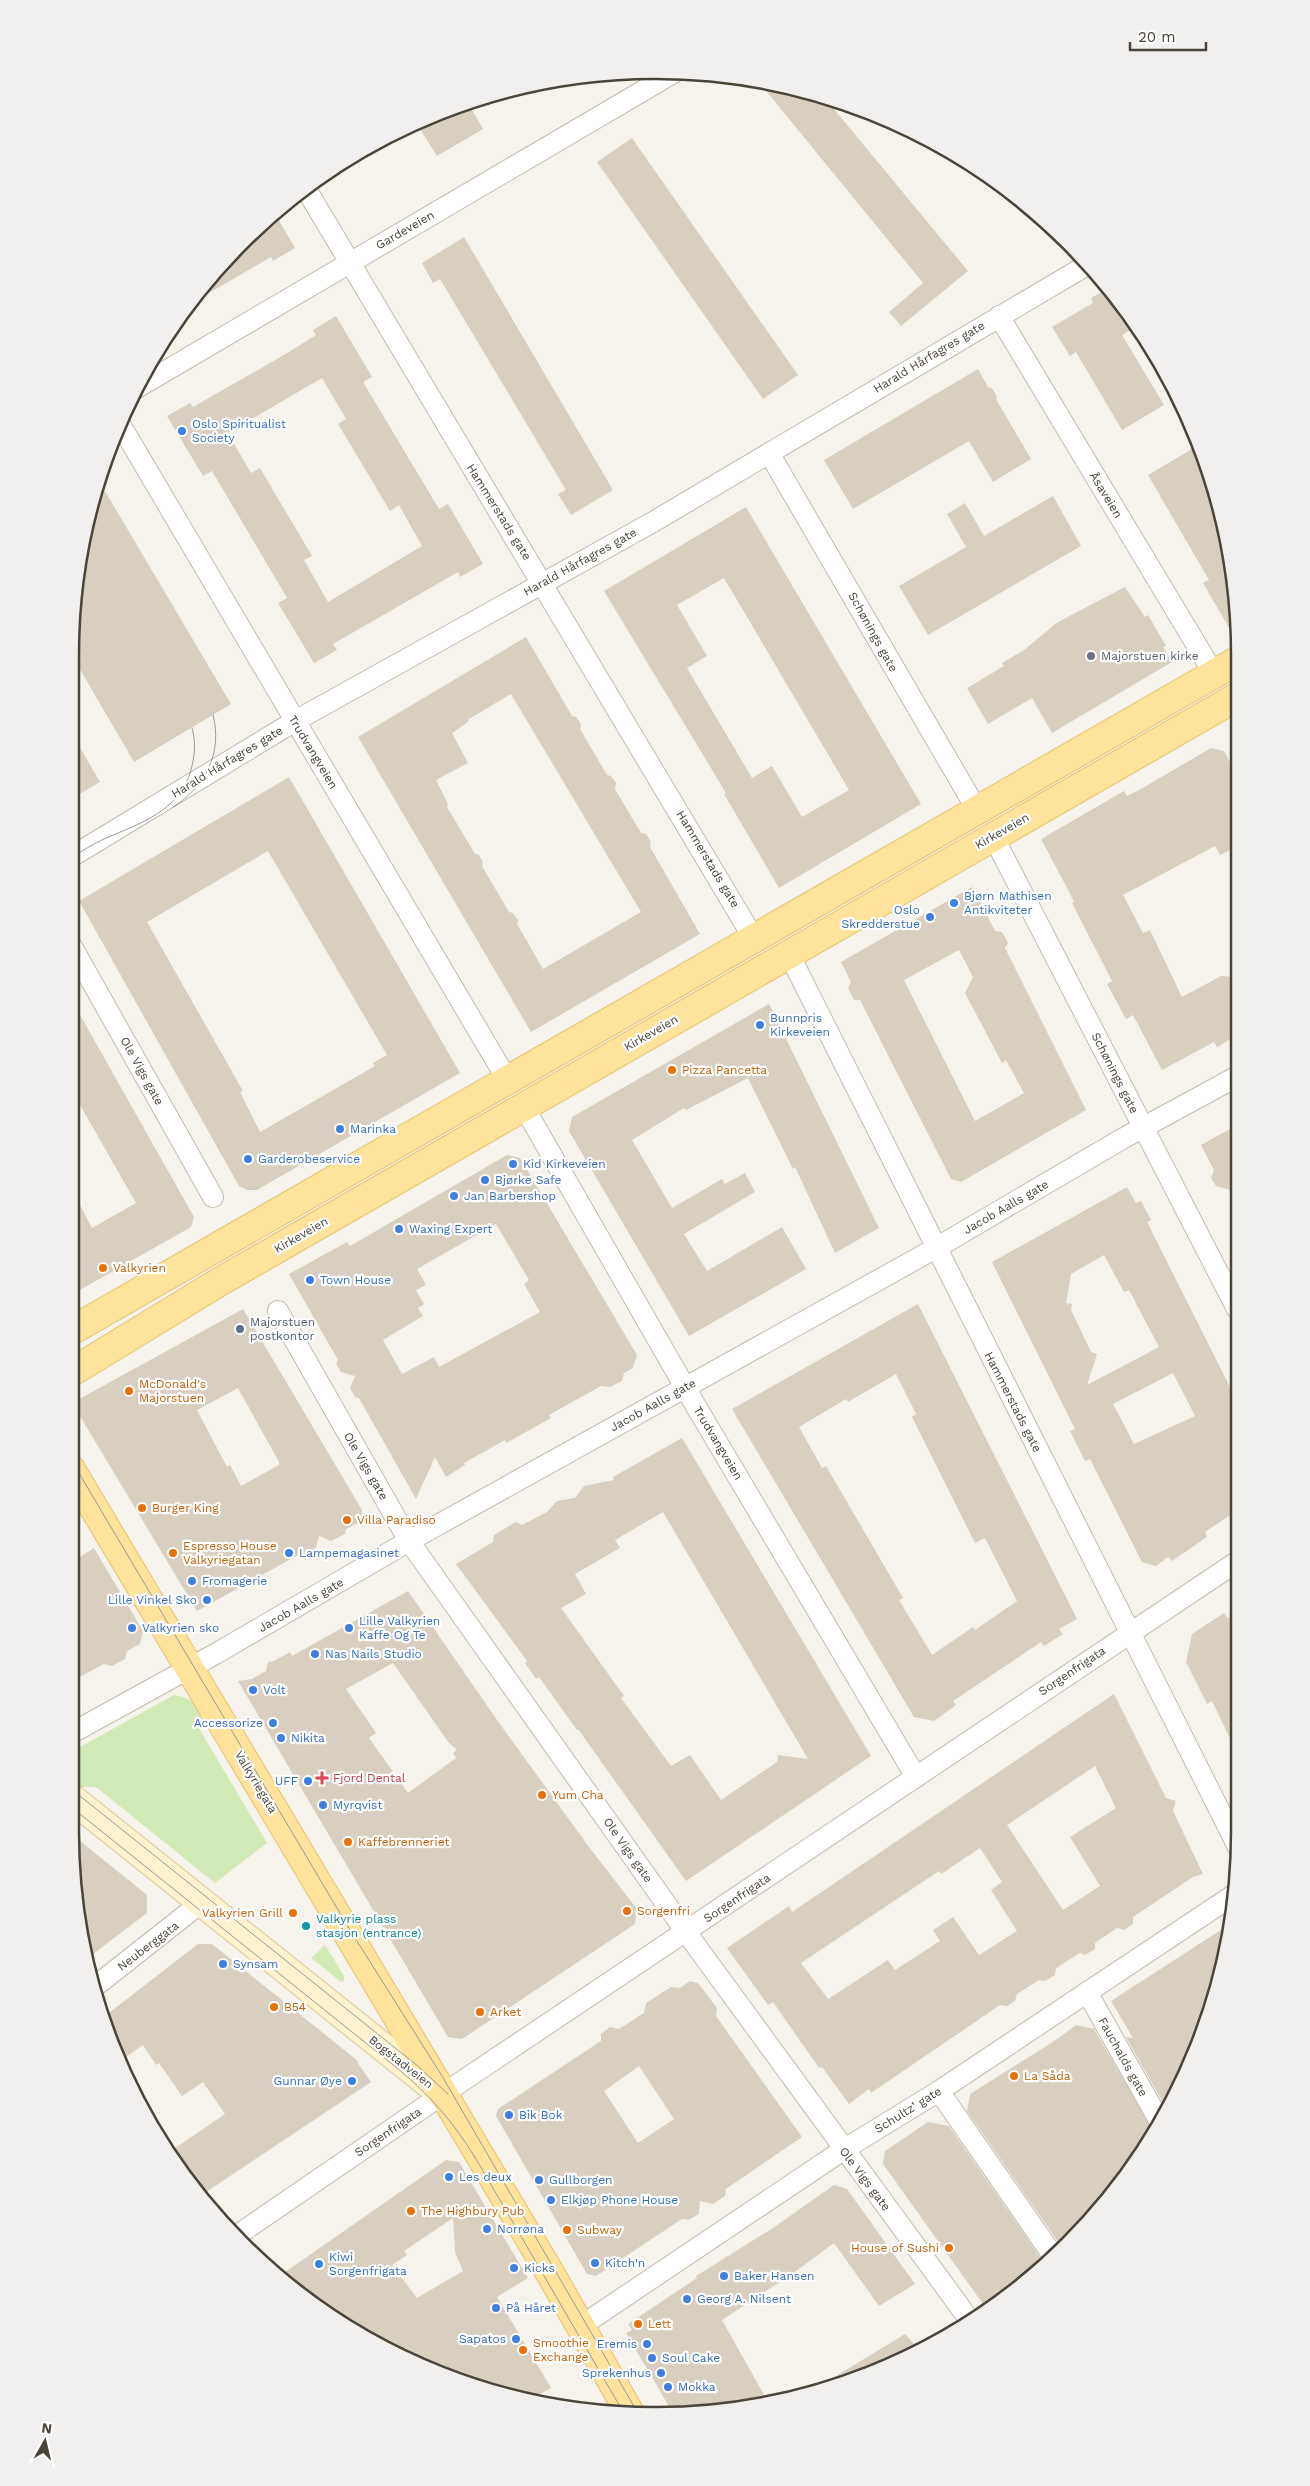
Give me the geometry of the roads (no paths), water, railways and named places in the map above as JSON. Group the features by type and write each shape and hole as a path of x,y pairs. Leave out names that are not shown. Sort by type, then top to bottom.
{"main road":[{"path":"79,1326 1225,668"},
{"name":"Kirkeveien","path":"79,1368 221,1281 993,836 1231,706"},
{"name":"Valkyriegata","path":"79,1483 443,2094"},
{"name":"Bogstadveien","path":"443,2094 581,2326 626,2406"}],"street":[{"name":"Gardeveien","path":"148,381 663,79"},
{"name":"Hammerstads gate","path":"309,194 754,939"},
{"name":"Harald Hårfagres gate","path":"79,852 295,721 543,583 769,453 1081,268"},
{"name":"Åsaveien","path":"999,316 1225,668"},
{"name":"Trudvangveien","path":"124,431 508,1081"},
{"name":"Schønings gate","path":"769,453 977,810"},
{"name":"Schønings gate","path":"993,836 1231,1297"},
{"name":"Hammerstads gate","path":"789,954 1231,1833"},
{"name":"Ole Vigs gate","path":"79,959 214,1197"},
{"name":"Jacob Aalls gate","path":"79,1729 409,1541 936,1248 1231,1079"},
{"name":"Trudvangveien","path":"524,1107 685,1387 916,1777"},
{"name":"Ole Vigs gate","path":"278,1311 409,1541 686,1932 966,2316"},
{"name":"Sorgenfrigata","path":"242,2232 443,2094 1231,1566"},
{"name":"Bogstadveien","path":"79,1804 443,2094"},
{"name":"Schultz’ gate","path":"581,2326 843,2150 939,2091 1227,1899"},
{"name":"Neuberggata","path":"99,1983 202,1902"},
{"name":"Fauchalds gate","path":"1087,1992 1156,2115"},
{"path":"939,2091 1049,2250"}],"tram line":[{"path":"173,807 194,790 209,768 215,743 213,715"},
{"path":"79,853 100,841 144,821 168,806 185,784 191,770 194,754 192,728"},
{"path":"79,1473 350,1930 442,2076 634,2406"},
{"path":"79,1795 419,2067 448,2094"},
{"path":"79,1813 397,2068 431,2099 459,2133 476,2159 620,2406"}],"place":[{"name":"Oslo Spiritualist Society","path":"182,431"},
{"name":"Majorstuen kirke","path":"1091,656"},
{"name":"Bjørn Mathisen Antikviteter","path":"954,903"},
{"name":"Oslo Skredderstue","path":"930,917"},
{"name":"Bunnpris Kirkeveien","path":"760,1025"},
{"name":"Pizza Pancetta","path":"672,1070"},
{"name":"Marinka","path":"340,1129"},
{"name":"Garderobeservice","path":"248,1159"},
{"name":"Kid Kirkeveien","path":"513,1164"},
{"name":"Bjørke Safe","path":"485,1180"},
{"name":"Jan Barbershop","path":"454,1196"},
{"name":"Waxing Expert","path":"399,1229"},
{"name":"Valkyrien","path":"103,1268"},
{"name":"Town House","path":"310,1280"},
{"name":"Majorstuen postkontor","path":"240,1329"},
{"name":"McDonald's Majorstuen","path":"129,1391"},
{"name":"Burger King","path":"142,1508"},
{"name":"Villa Paradiso","path":"347,1520"},
{"name":"Espresso House Valkyriegatan","path":"173,1553"},
{"name":"Lampemagasinet","path":"289,1553"},
{"name":"Fromagerie","path":"192,1581"},
{"name":"Lille Vinkel Sko","path":"207,1600"},
{"name":"Valkyrien sko","path":"132,1628"},
{"name":"Lille Valkyrien Kaffe Og Te","path":"349,1628"},
{"name":"Nas Nails Studio","path":"315,1654"},
{"name":"Volt","path":"253,1690"},
{"name":"Accessorize","path":"273,1723"},
{"name":"Nikita","path":"281,1738"},
{"name":"Fjord Dental","path":"322,1778"},
{"name":"UFF","path":"308,1781"},
{"name":"Yum Cha","path":"542,1795"},
{"name":"Myrqvist","path":"323,1805"},
{"name":"Kaffebrenneriet","path":"348,1842"},
{"name":"Sorgenfri","path":"627,1911"},
{"name":"Valkyrien Grill","path":"293,1913"},
{"name":"Valkyrie plass stasjon (entrance)","path":"306,1926"},
{"name":"Synsam","path":"223,1964"},
{"name":"B54","path":"274,2007"},
{"name":"Arket","path":"480,2012"},
{"name":"La Såda","path":"1014,2076"},
{"name":"Gunnar Øye","path":"352,2081"},
{"name":"Bik Bok","path":"509,2115"},
{"name":"Les deux","path":"449,2177"},
{"name":"Gullborgen","path":"539,2180"},
{"name":"Elkjøp Phone House","path":"551,2200"},
{"name":"The Highbury Pub","path":"411,2211"},
{"name":"Norrøna","path":"487,2229"},
{"name":"Subway","path":"567,2230"},
{"name":"House of Sushi","path":"949,2248"},
{"name":"Kitch'n","path":"595,2263"},
{"name":"Kiwi Sorgenfrigata","path":"319,2264"},
{"name":"Kicks","path":"514,2268"},
{"name":"Baker Hansen","path":"724,2276"},
{"name":"Georg A. Nilsent","path":"687,2299"},
{"name":"På Håret","path":"496,2308"},
{"name":"Lett","path":"638,2324"},
{"name":"Sapatos","path":"516,2339"},
{"name":"Eremis","path":"647,2344"},
{"name":"Smoothie Exchange","path":"523,2350"},
{"name":"Soul Cake","path":"652,2358"},
{"name":"Sprekenhus","path":"661,2373"},
{"name":"Mokka","path":"668,2387"}]}
